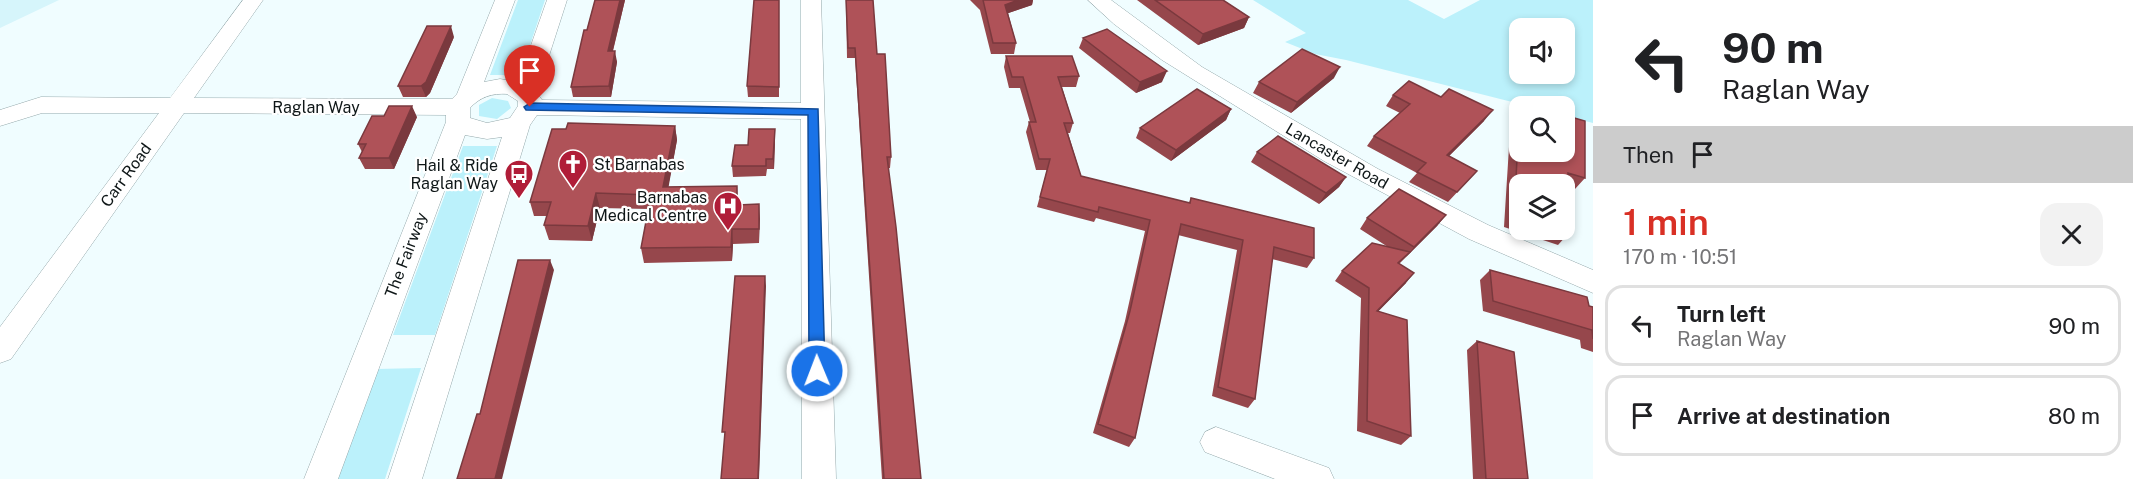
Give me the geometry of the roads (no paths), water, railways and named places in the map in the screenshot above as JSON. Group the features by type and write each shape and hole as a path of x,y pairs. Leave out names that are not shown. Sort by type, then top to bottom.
{"street":[{"name":"Carr Road","path":"0,350 253,0"},
{"name":"The Fairway","path":"321,479 461,109 505,0"},
{"path":"405,479 557,0"},
{"path":"811,0 819,479"},
{"name":"Lancaster Road","path":"1098,0 1189,69 1328,152 1486,238 1593,282"},
{"path":"524,108 511,86 499,86 477,91 461,109 470,130 482,132 500,130 524,108 814,111"},
{"name":"Raglan Way","path":"0,118 41,105 461,109"},
{"path":"1216,442 1317,479"}],"place":[{"name":"St Barnabas","path":"573,190"},
{"name":"Hail & Ride Raglan Way","path":"519,200"},
{"name":"Barnabas Medical Centre","path":"728,232"}]}
